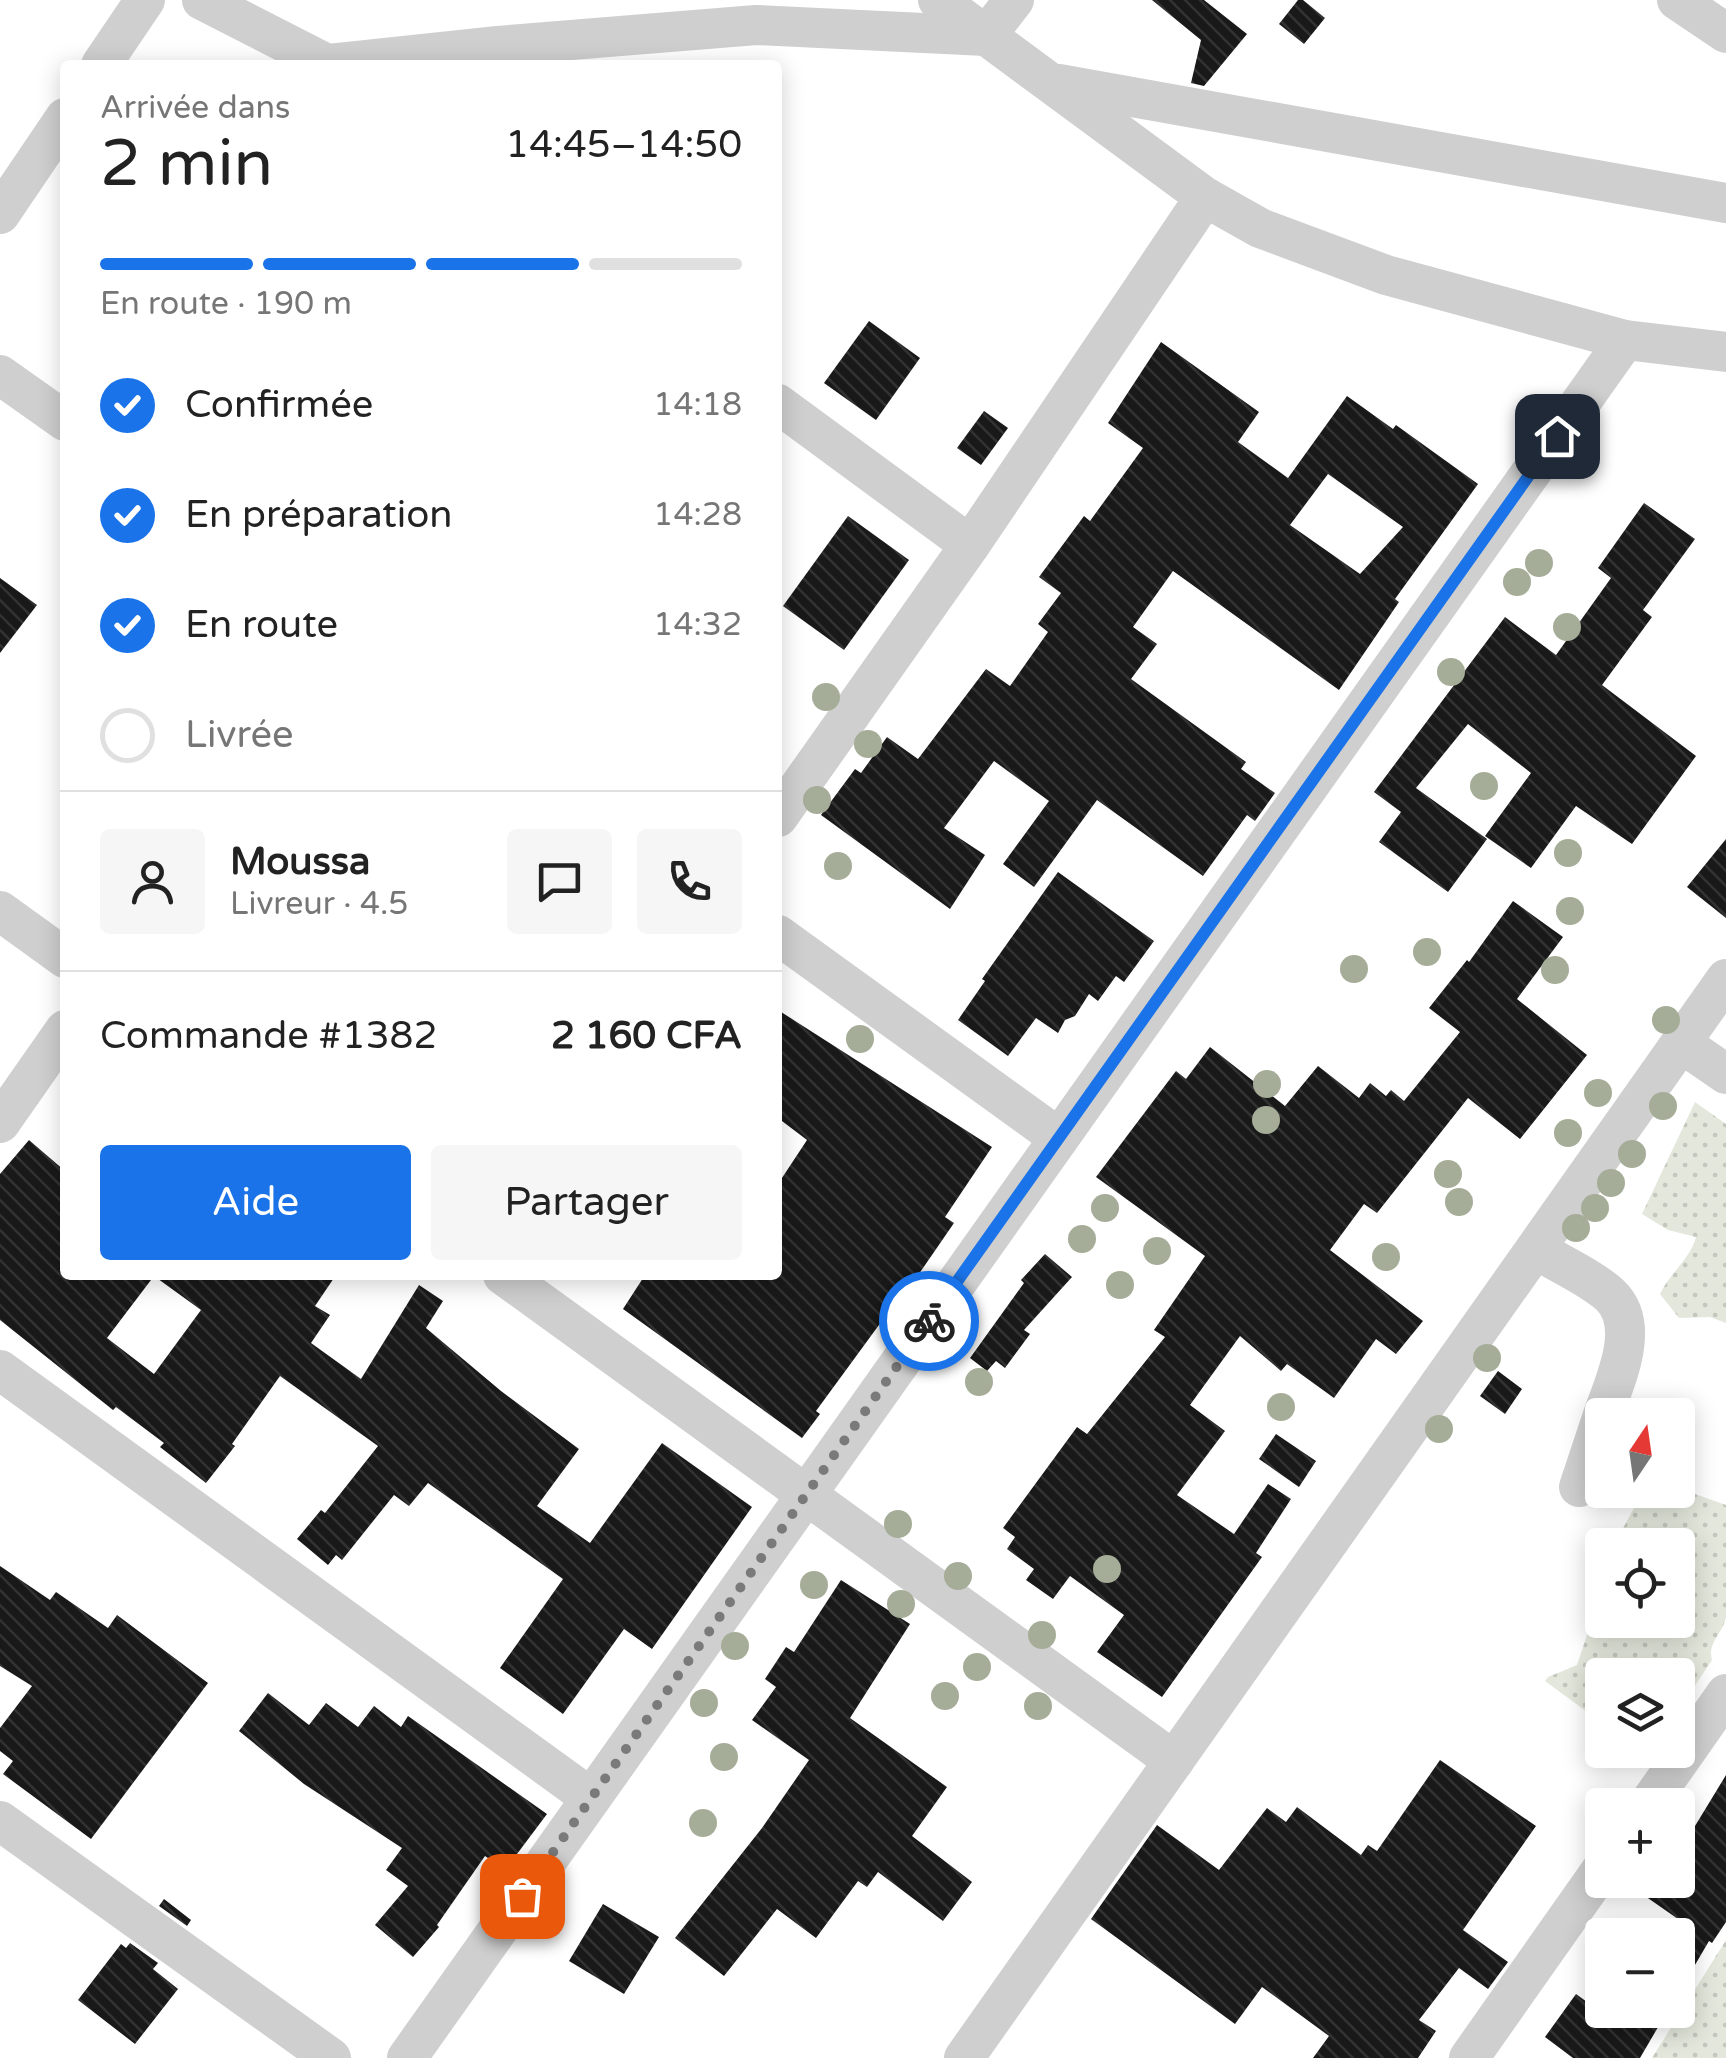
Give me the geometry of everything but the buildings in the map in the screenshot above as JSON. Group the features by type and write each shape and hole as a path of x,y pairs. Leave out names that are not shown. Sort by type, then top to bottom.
{"street":[{"path":"104,60 145,0"},
{"path":"202,0 319,60"},
{"path":"938,0 1205,197 1260,228 1386,275 1625,340 1726,352"},
{"path":"986,36 1014,0"},
{"path":"1677,0 1726,33"},
{"path":"373,60 756,25 986,36"},
{"path":"1050,83 1726,203"},
{"path":"0,214 60,125"},
{"path":"782,811 970,544 1205,197"},
{"path":"406,2058 1625,340"},
{"path":"0,374 60,418"},
{"path":"782,407 970,544"},
{"path":"0,911 60,954"},
{"path":"782,938 1059,1138"},
{"path":"964,2058 1726,979"},
{"path":"0,1122 60,1037"},
{"path":"1681,1043 1726,1074"},
{"path":"1536,1249 1612,1297 1622,1320 1625,1350 1609,1398"},
{"path":"510,1280 1174,1761"},
{"path":"0,1370 592,1798"},
{"path":"1579,1487 1585,1469"},
{"path":"1660,1788 1726,1694"},
{"path":"0,1821 331,2058"},
{"path":"1469,2058 1585,1893"}],"shaded area":[{"path":"1695,1102 1726,1124 1726,1323 1710,1317 1679,1318 1660,1294 1696,1237 1668,1230 1642,1214"},
{"path":"1695,1494 1726,1505 1726,1617 1712,1648 1712,1660 1695,1686 1695,1658 1585,1658 1585,1710 1545,1681 1577,1665 1586,1638 1695,1638 1695,1528 1623,1528 1634,1508 1695,1508"},
{"path":"1726,1940 1726,2058 1652,2058 1671,2028 1695,2028 1695,1989"}],"way so far":[{"path":"522,1896 929,1321"}],"route":[{"path":"929,1321 1557,436"}]}
